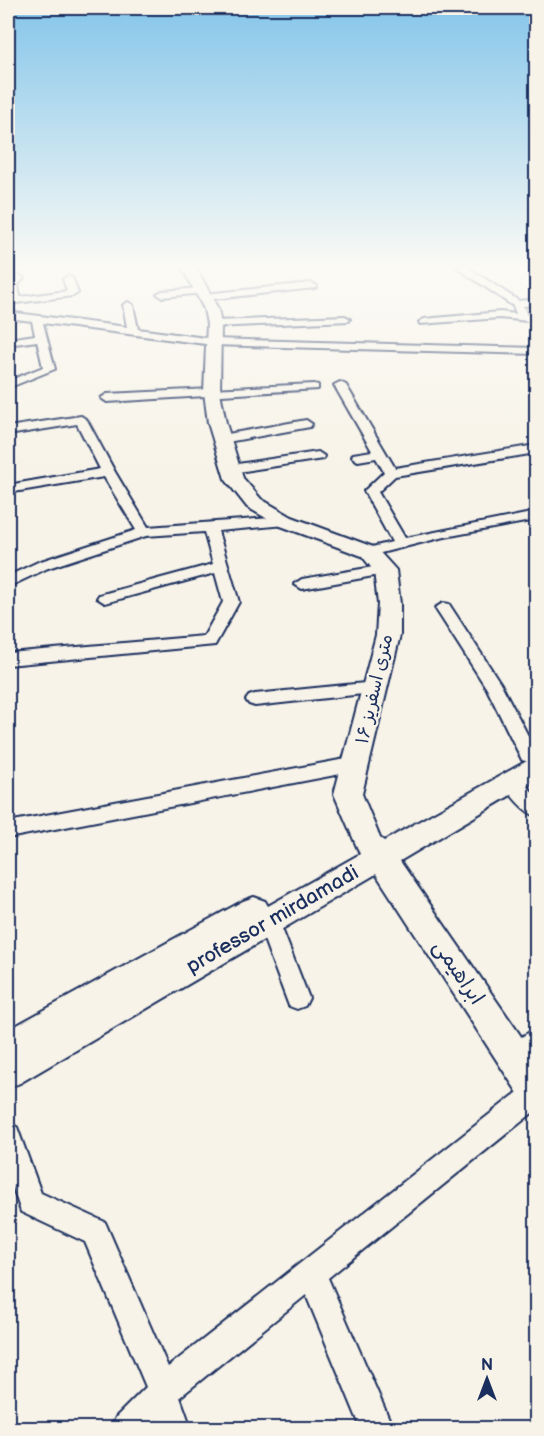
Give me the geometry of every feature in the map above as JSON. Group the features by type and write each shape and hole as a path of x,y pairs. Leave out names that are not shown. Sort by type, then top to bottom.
{"street":[{"path":"8,385 50,369 40,334"},
{"path":"213,334 212,392 222,439 234,479 254,503 285,521 369,552 385,570"},
{"path":"231,334 537,351"},
{"path":"8,342 41,337"},
{"path":"340,385 391,473"},
{"path":"106,398 314,387"},
{"path":"8,431 81,420 108,472 144,531"},
{"path":"222,439 306,424"},
{"path":"400,544 371,491 391,473 537,449"},
{"path":"358,457 380,454"},
{"path":"231,469 318,456"},
{"path":"8,489 108,472"},
{"path":"369,552 439,534 537,516"},
{"path":"8,582 43,565 144,531 285,521"},
{"path":"8,659 209,641 231,602 210,527"},
{"path":"105,598 221,567"},
{"path":"302,584 385,570"},
{"name":"۱۶ متری اسفریز","path":"375,851 348,794 388,635 390,604 385,570"},
{"path":"443,608 495,688 528,764 537,808"},
{"path":"255,700 375,688"},
{"path":"8,830 356,764"},
{"name":"professor mirdamadi","path":"8,1048 375,851 528,764"},
{"name":"professor mirdamadi","path":"8,1071 268,921 375,851"},
{"name":"ابراهیمی","path":"375,851 526,1049 537,1088"},
{"path":"268,921 297,998"},
{"path":"127,1428 163,1391 537,1094"},
{"path":"8,1136 31,1202 96,1232 163,1391 176,1428"},
{"path":"311,1273 376,1428"}]}
